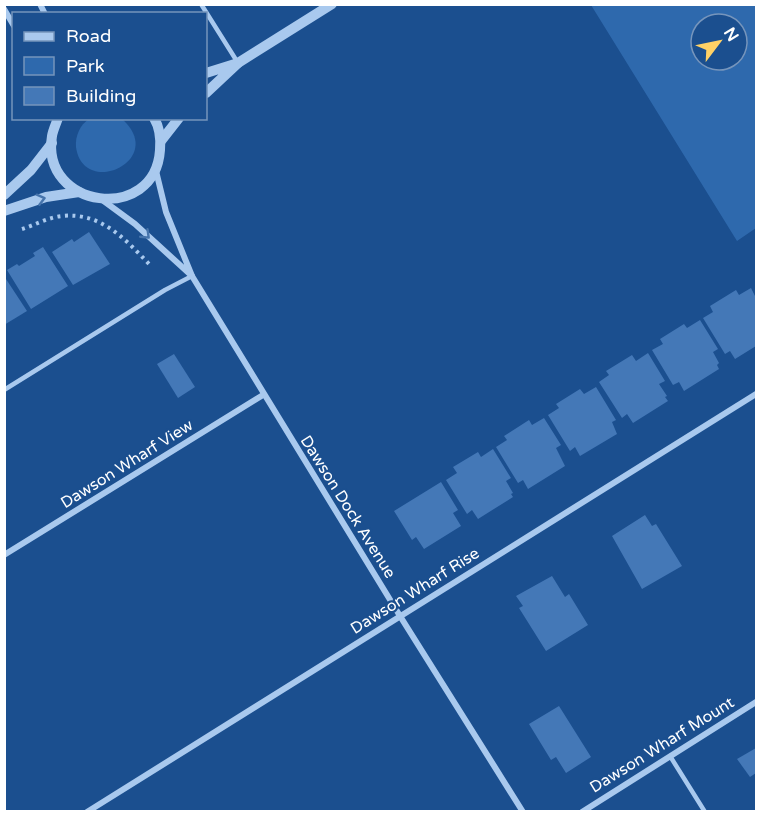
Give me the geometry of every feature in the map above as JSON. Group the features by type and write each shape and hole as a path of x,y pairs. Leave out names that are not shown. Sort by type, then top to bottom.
{"street":[{"path":"207,92 238,63 332,4"},
{"path":"4,9 12,23"},
{"path":"207,73 238,63"},
{"path":"56,120 52,136 52,155 58,173 79,192 100,199 124,197 141,188 153,174 160,158 161,141 155,120"},
{"path":"161,141 178,120"},
{"path":"4,195 31,170 52,143"},
{"name":"Dawson Dock Avenue","path":"156,168 166,212 192,276 523,812"},
{"path":"4,211 46,197 79,192"},
{"name":"Dawson Dock Avenue","path":"100,199 135,224 192,276"},
{"name":"Dawson Wharf Rise","path":"87,812 756,394"},
{"name":"Dawson Wharf View","path":"4,555 264,395"},
{"name":"Dawson Wharf Mount","path":"582,812 756,702"}],"lane":[{"path":"207,14 238,63"},
{"path":"4,390 165,290 192,276"},
{"path":"670,756 705,812"}],"path":[{"path":"22,229 60,216 97,219 129,243 149,264"}],"green space":[{"path":"591,5 756,5 756,228 737,241"},
{"path":"123,120 134,134 135,148 130,160 119,168 106,172 93,170 82,162 76,147 76,139 86,121"}],"building":[{"path":"89,232 110,264 73,285 52,252 72,239 74,242"},
{"path":"43,247 68,286 31,309 7,270 35,256 33,253"},
{"path":"4,276 27,311 4,325"},
{"path":"751,288 756,298 756,346 735,359 730,351 725,354 703,318 713,312 710,306 736,290 739,295"},
{"path":"700,320 718,349 713,352 719,363 717,365 719,369 684,391 679,382 673,385 652,350 663,344 660,339 684,324 687,328"},
{"path":"648,353 665,381 659,384 668,401 633,423 627,414 622,418 599,382 609,375 606,371 632,355 636,361"},
{"path":"174,354 195,387 178,398 157,364"},
{"path":"596,387 616,420 612,422 617,434 580,456 575,447 570,451 548,415 559,408 556,404 580,389 584,394"},
{"path":"544,418 561,445 556,448 565,466 528,489 523,480 518,483 496,447 507,440 504,436 529,420 532,425"},
{"path":"493,449 511,478 506,481 513,497 478,519 472,510 467,514 446,480 457,473 453,467 478,452 481,457"},
{"path":"441,482 458,510 453,513 461,526 424,549 416,537 412,540 394,511"},
{"path":"645,515 652,526 656,524 682,566 642,589 612,536"},
{"path":"552,576 565,597 569,594 588,625 546,651 519,608 523,606 516,596"},
{"path":"559,706 591,757 566,773 556,757 551,760 529,724"},
{"path":"756,748 756,773 750,777 737,759"}]}
